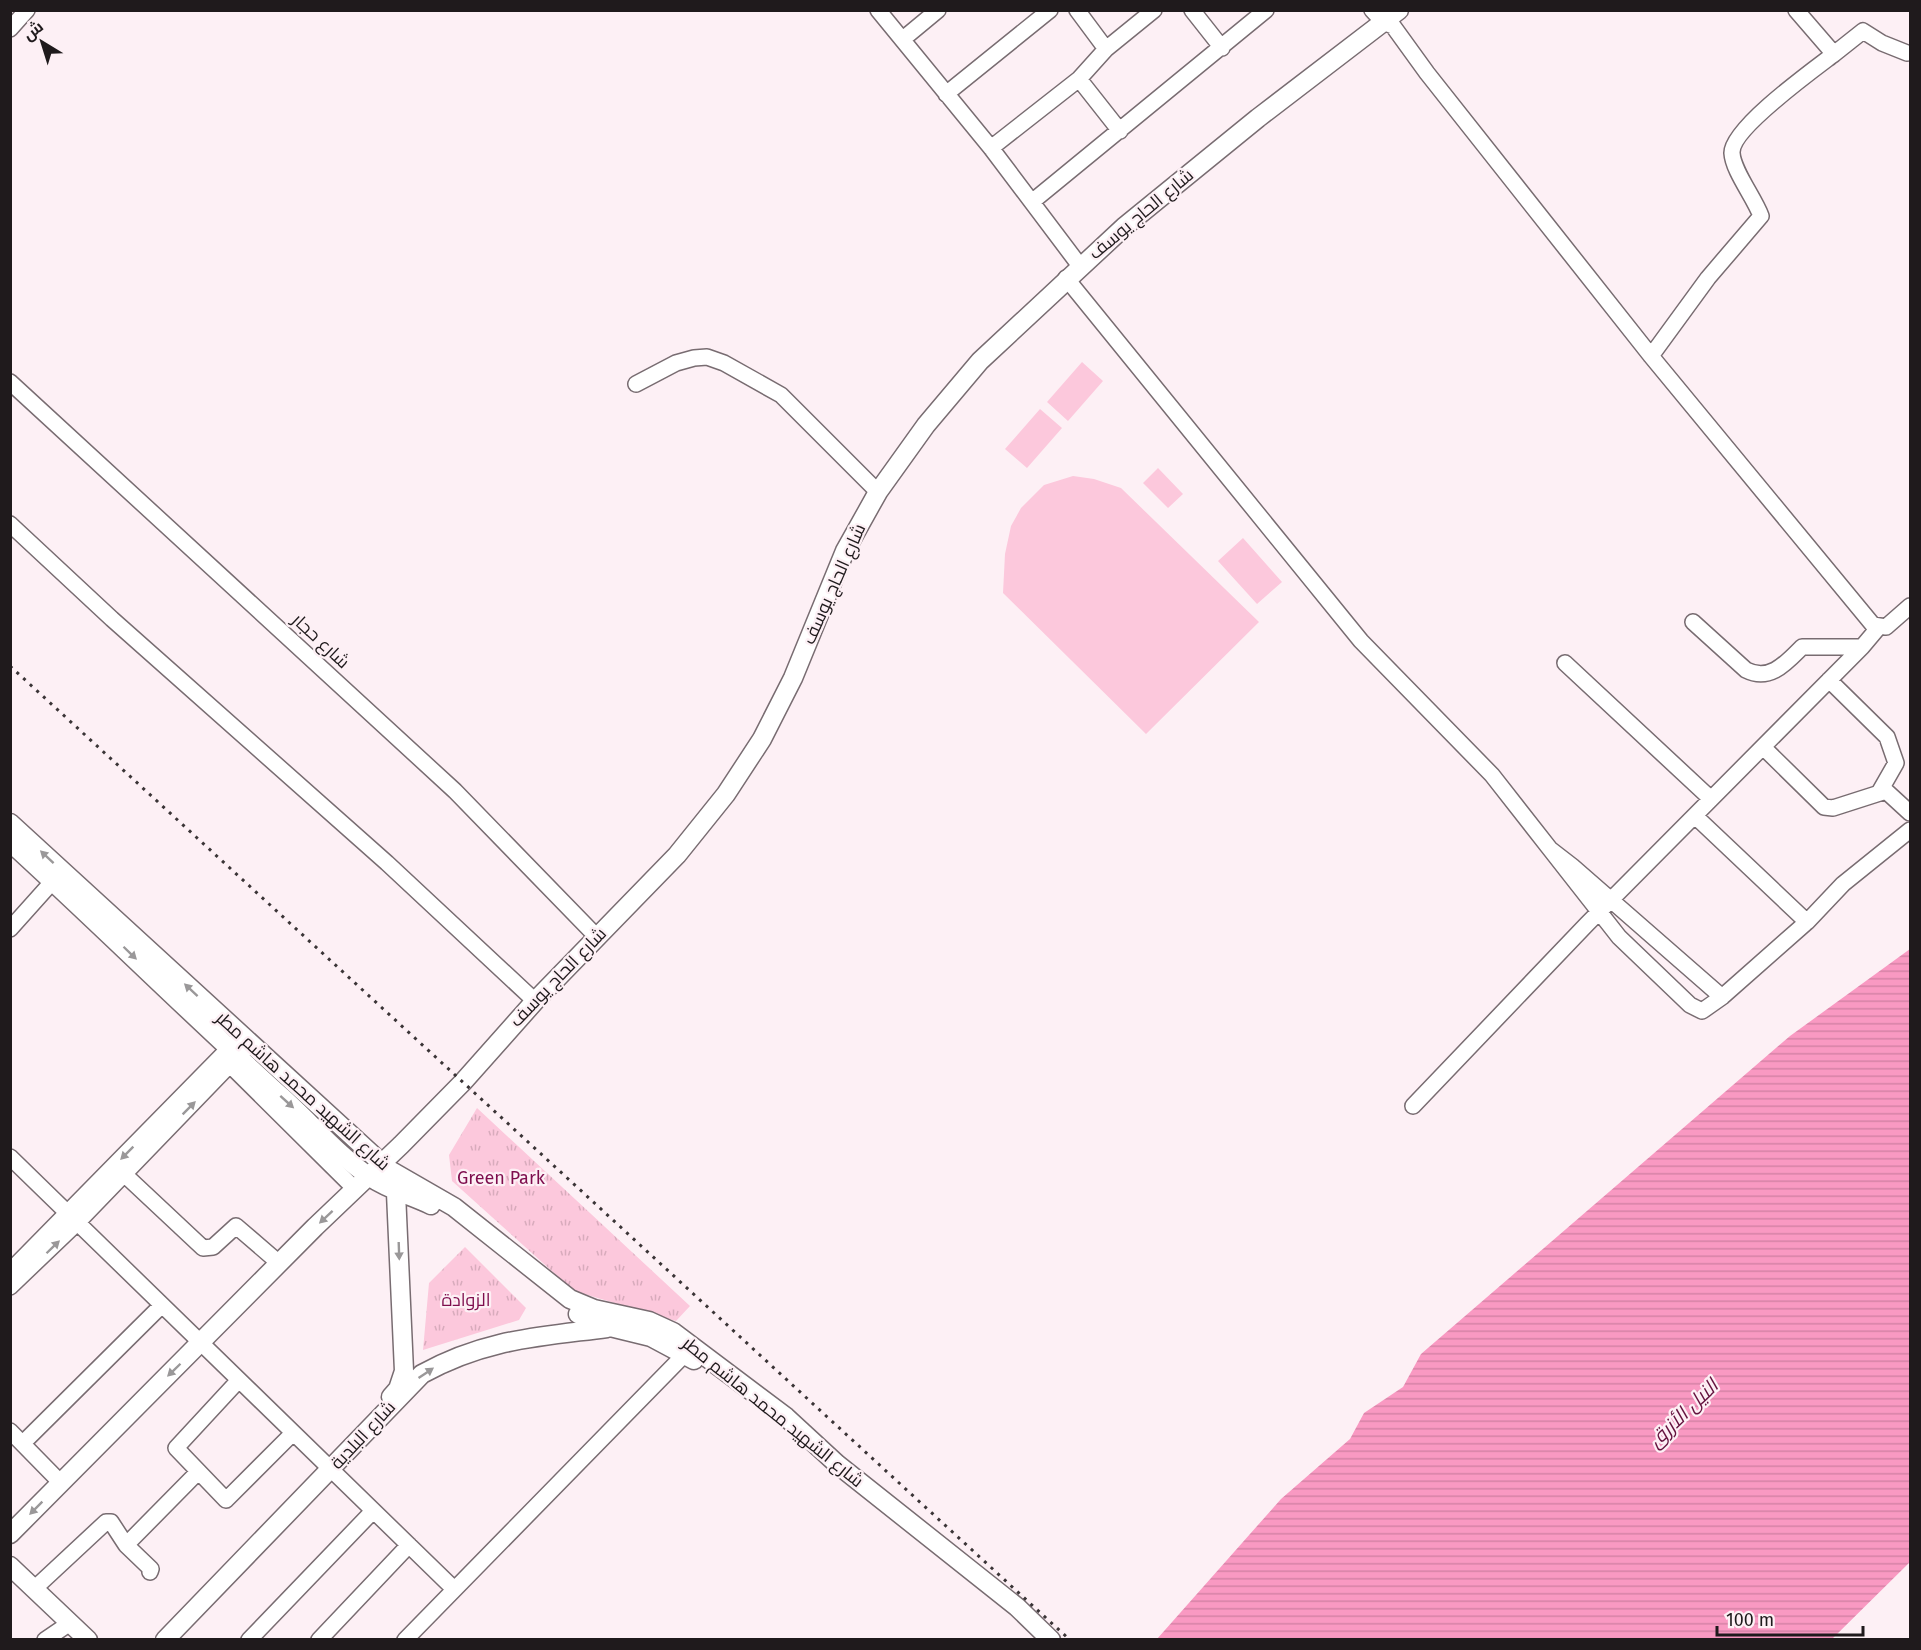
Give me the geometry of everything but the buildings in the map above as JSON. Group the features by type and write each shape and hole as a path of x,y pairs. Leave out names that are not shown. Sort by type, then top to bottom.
{"main road":[{"name":"شارع الحاج يوسف","path":"10,1534 279,1263 463,1082 535,1001 677,855 726,794 762,739 793,678 845,551 878,492 926,424 980,361 1073,272 1377,16 1399,10"},
{"name":"شارع الشهيد محمد هاشم مطر","path":"10,823 238,1050"},
{"name":"شارع الشهيد محمد هاشم مطر","path":"10,842 238,1050 374,1169 396,1192 430,1205 491,1248 565,1308 614,1327 651,1337 685,1354 777,1423 1041,1640"},
{"name":"شارع الشهيد محمد هاشم مطر","path":"374,1169 453,1207 570,1299 594,1309 649,1321 673,1332 786,1417 837,1464 1017,1606 1052,1640"},
{"name":"شارع البلدية","path":"165,1640 398,1389 404,1371 396,1192"},
{"name":"شارع البلدية","path":"154,1640 422,1374 452,1358 504,1342 614,1327"},
{"path":"10,1566 88,1640"}],"street":[{"path":"10,29 27,10"},
{"path":"878,10 1033,201 1073,272 1353,632 1492,775 1599,914 1700,1011 1706,1010 1722,997 1807,922 1843,884 1911,830"},
{"path":"903,39 938,10"},
{"path":"946,94 1050,10"},
{"path":"1077,10 1106,49"},
{"path":"991,148 1078,79 1106,49 1155,10"},
{"path":"1192,10 1222,48"},
{"path":"1033,201 1266,10"},
{"path":"1796,11 1834,54"},
{"path":"1377,16 1393,26 1421,66 1651,356 1840,588 1873,625 1886,627 1911,606"},
{"path":"1651,356 1708,278 1761,216 1734,165 1732,150 1738,136 1752,121 1863,31 1882,43 1907,52"},
{"path":"1078,79 1120,131"},
{"path":"636,384 676,363 694,358 707,357 724,363 781,395 878,492"},
{"name":"شارع حجار","path":"10,382 455,791 597,937"},
{"path":"10,524 112,619 387,863 535,1001"},
{"path":"1693,622 1746,670 1755,675 1779,669 1802,648 1862,647"},
{"path":"1413,1106 1862,647 1878,627"},
{"path":"1565,663 1711,799"},
{"path":"1829,680 1890,741 1896,763 1880,791"},
{"path":"1763,747 1824,807 1833,808 1880,791 1889,792 1911,813"},
{"path":"1695,816 1807,922"},
{"path":"1550,849 1722,997"},
{"path":"10,929 53,881"},
{"path":"10,1271 124,1174 238,1050"},
{"path":"238,1050 354,1189"},
{"path":"10,1287 73,1217 238,1050"},
{"path":"10,1157 454,1589"},
{"path":"124,1174 203,1248 213,1247 231,1228 240,1226 279,1263"},
{"path":"23,1443 162,1305"},
{"path":"405,1640 685,1354"},
{"path":"238,1381 176,1448 198,1472 228,1500 293,1433"},
{"path":"10,1431 61,1483"},
{"path":"126,1545 198,1472"},
{"path":"249,1640 373,1510"},
{"path":"34,1589 106,1522 111,1522 126,1545 151,1569 150,1572"},
{"path":"319,1640 409,1545"},
{"path":"45,1640 70,1623"}],"green space":[{"path":"1082,362 1103,381 1068,421 1047,402"},
{"path":"1040,409 1062,428 1027,468 1005,449"},
{"path":"1158,468 1183,494 1168,508 1143,483"},
{"path":"1073,476 1094,479 1121,488 1259,622 1146,734 1003,593 1005,554 1011,526 1021,508 1044,485"},
{"path":"1243,538 1282,582 1257,604 1218,561"},
{"name":"Green Park","path":"477,1108 690,1306 676,1321 574,1291 452,1181 449,1155"},
{"name":"الزوادة","path":"465,1247 526,1308 519,1320 423,1350 429,1283"}],"water":[{"name":"النيل الأزرق","path":"1910,949 1910,1562 1832,1639 1157,1639 1281,1499 1350,1439 1364,1413 1403,1387 1421,1354 1790,1036"}],"railway":[{"path":"10,666 1070,1640"}]}
